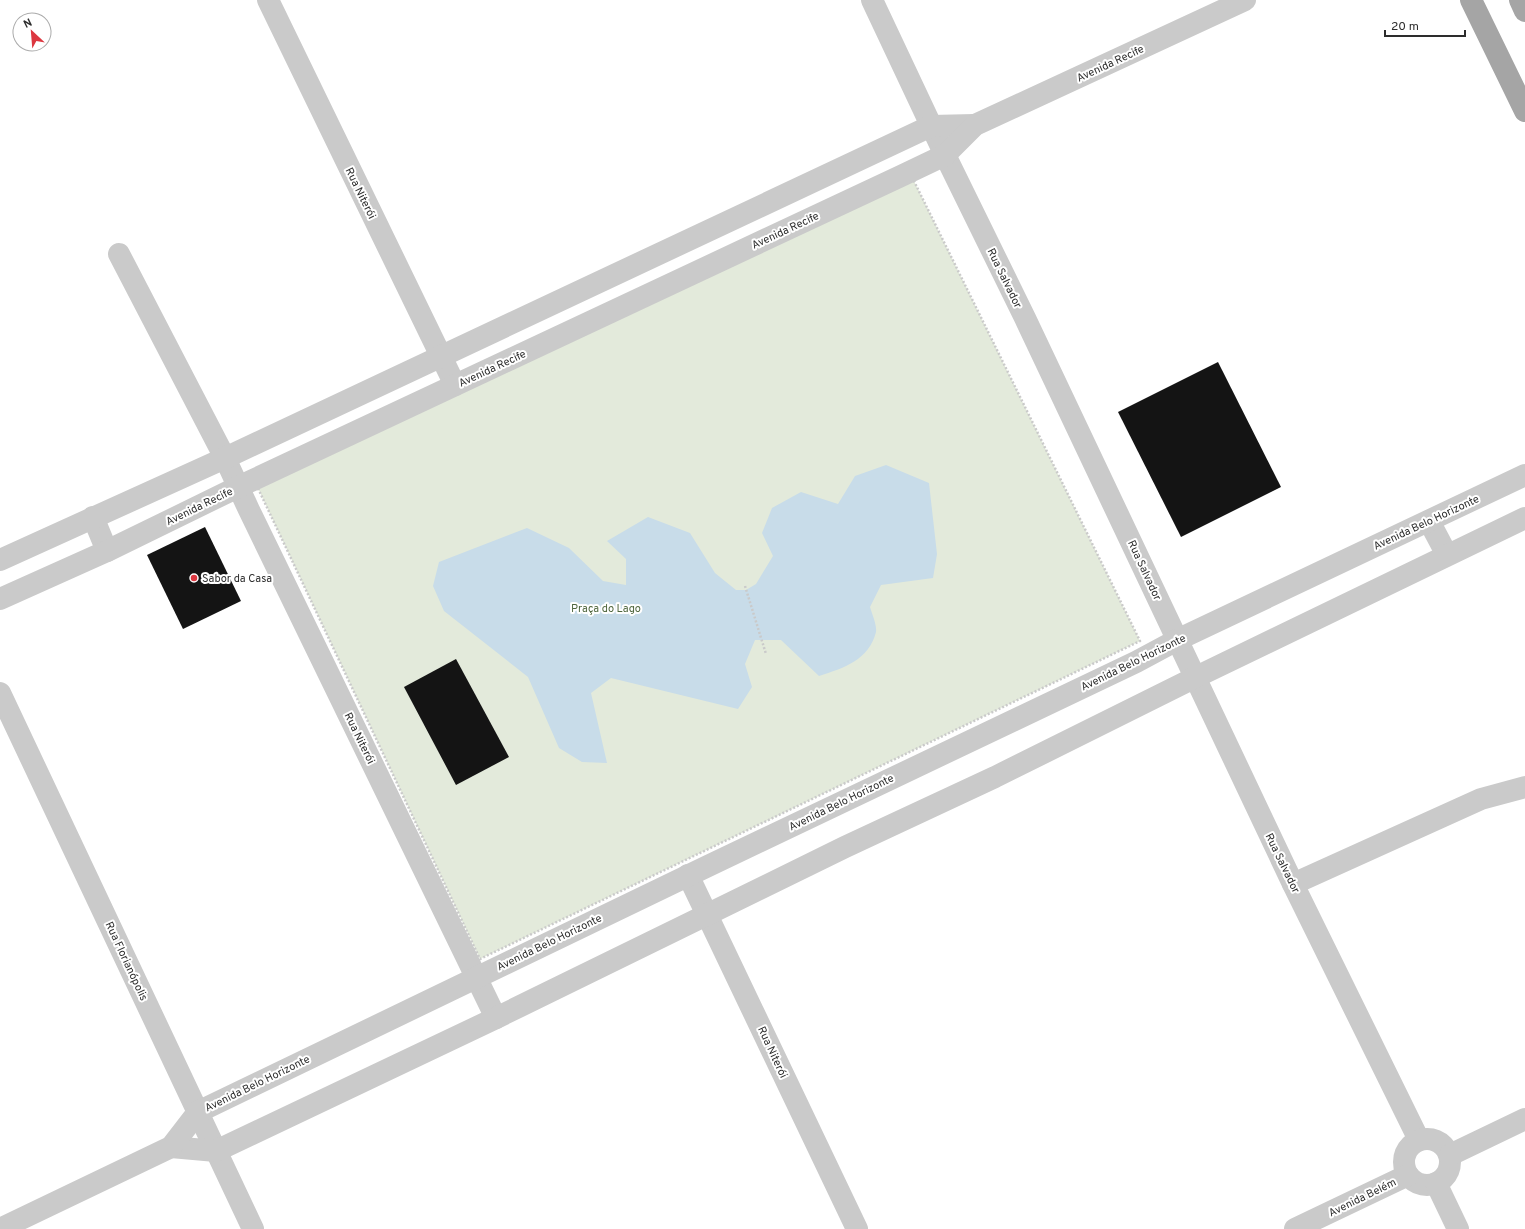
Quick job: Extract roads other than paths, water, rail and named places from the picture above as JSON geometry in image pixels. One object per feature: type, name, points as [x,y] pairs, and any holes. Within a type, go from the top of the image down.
[{"type":"main road","points":[[1471,0],[1525,111]]},
{"type":"main road","points":[[1520,0],[1525,11]]},
{"type":"street","name":"Rua Niterói","points":[[268,0],[455,385]]},
{"type":"street","name":"Rua Salvador","points":[[872,0],[1194,678],[1418,1140]]},
{"type":"street","name":"Avenida Recife","points":[[0,599],[107,550],[945,154],[975,125],[1245,0]]},
{"type":"street","name":"Avenida Recife","points":[[0,560],[225,458],[931,126],[975,125]]},
{"type":"street","points":[[710,231],[724,259]]},
{"type":"street","name":"Rua Niterói","points":[[119,254],[225,458],[496,1018]]},
{"type":"street","name":"Avenida Belo Horizonte","points":[[0,1229],[171,1147],[198,1112],[688,875],[1136,662],[1177,640],[1525,475]]},
{"type":"street","points":[[93,517],[107,550]]},
{"type":"street","points":[[171,1147],[216,1151],[496,1018],[707,914],[994,777],[1194,678],[1525,518]]},
{"type":"street","points":[[1429,521],[1447,555]]},
{"type":"street","name":"Rua Florianópolis","points":[[0,693],[253,1229]]},
{"type":"street","points":[[1293,884],[1481,799],[1525,787]]},
{"type":"street","name":"Rua Niterói","points":[[688,875],[857,1229]]},
{"type":"street","points":[[1450,1155],[1525,1118]]},
{"type":"street","points":[[1430,1138],[1441,1143],[1450,1155],[1449,1170],[1443,1178],[1436,1183],[1425,1185],[1415,1182],[1408,1175],[1404,1165],[1405,1154],[1410,1146],[1418,1140],[1430,1138]]},
{"type":"street","name":"Avenida Belém","points":[[1295,1229],[1408,1175]]},
{"type":"street","points":[[1436,1183],[1458,1229]]},
{"type":"water","points":[[886,465],[929,483],[937,554],[933,578],[881,585],[870,607],[876,632],[873,642],[868,650],[854,662],[819,676],[781,640],[755,640],[745,664],[752,687],[738,709],[611,678],[591,693],[607,763],[582,762],[559,748],[528,677],[444,611],[433,586],[439,562],[527,528],[569,548],[603,581],[626,585],[626,559],[607,541],[648,517],[690,533],[715,573],[736,590],[746,590],[756,584],[773,556],[762,533],[772,508],[801,492],[838,504],[855,476]]},
{"type":"place","name":"Sabor da Casa","points":[[194,578]]},
{"type":"park label","name":"Praça do Lago","points":[[606,608]]}]
